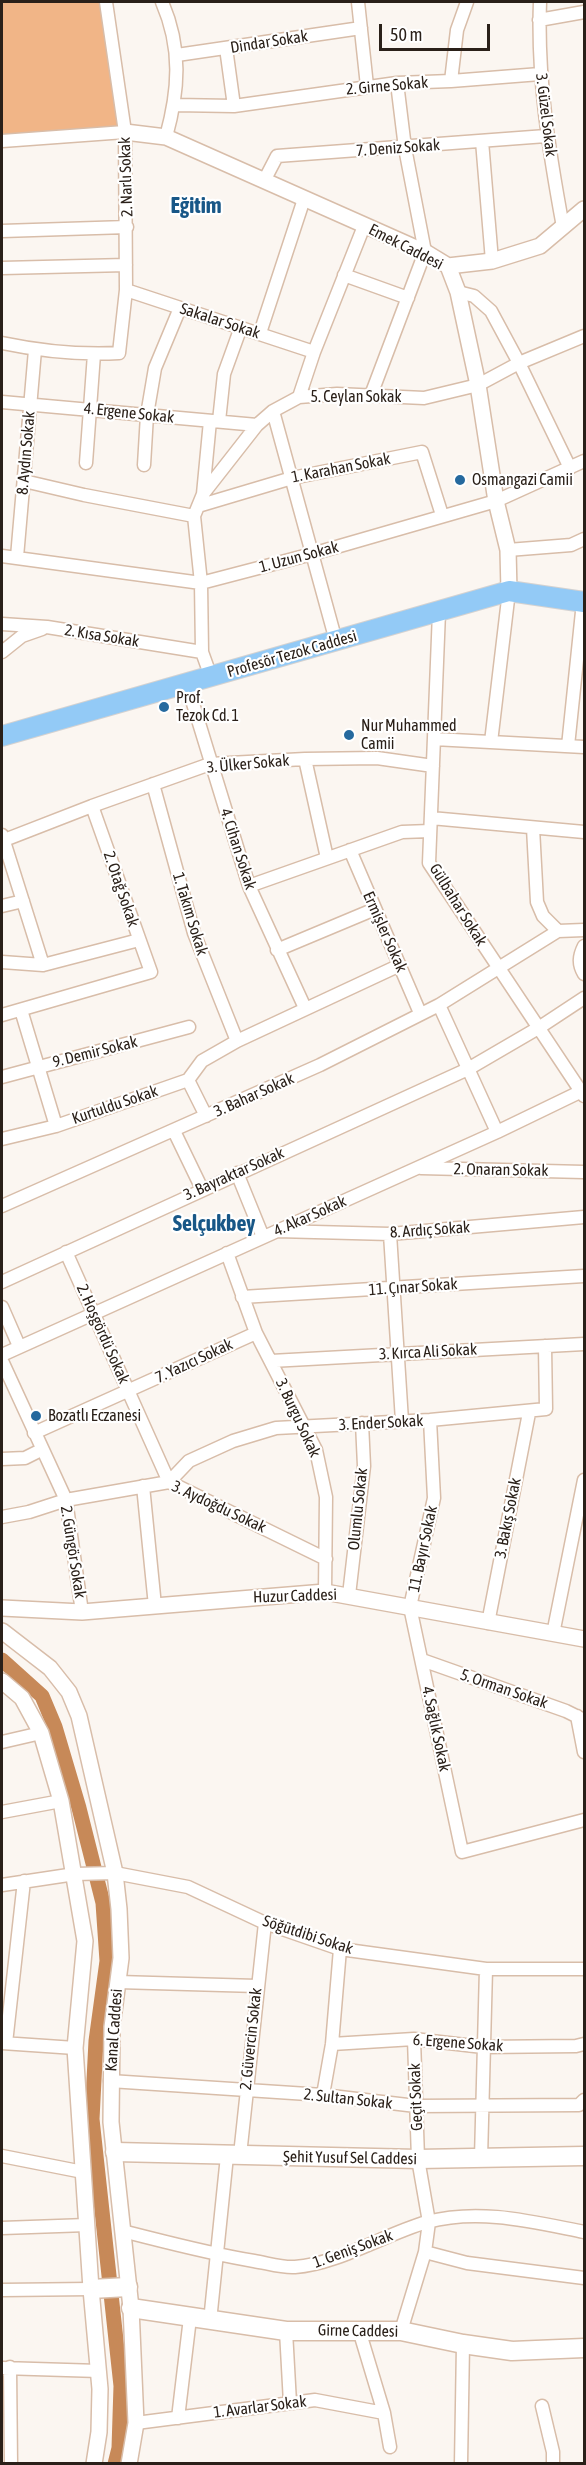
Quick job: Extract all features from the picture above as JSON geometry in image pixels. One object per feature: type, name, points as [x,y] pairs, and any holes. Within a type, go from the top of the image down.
[{"type":"main road","name":"Profesör Tezok Caddesi","points":[[2,736],[509,591],[584,602]]},
{"type":"main road","name":"Şehit Yusuf Sel Caddesi","points":[[115,2152],[418,2159],[585,2156]]},
{"type":"main road","points":[[91,2289],[128,2287]]},
{"type":"main road","name":"Girne Caddesi","points":[[131,2308],[286,2331],[400,2331],[512,2351],[585,2348]]},
{"type":"street","name":"2. Narlı Sokak","points":[[94,354],[119,353],[126,290],[125,132],[106,2]]},
{"type":"street","points":[[162,2],[172,26],[177,55],[175,105],[166,137]]},
{"type":"street","points":[[357,2],[367,86]]},
{"type":"street","points":[[451,81],[457,30],[467,2]]},
{"type":"street","name":"3. Güzel Sokak","points":[[540,2],[540,74],[546,136],[563,227]]},
{"type":"street","points":[[539,20],[585,12]]},
{"type":"street","name":"Dindar Sokak","points":[[177,55],[361,28]]},
{"type":"street","points":[[226,48],[234,106]]},
{"type":"street","name":"2. Girne Sokak","points":[[175,105],[234,106],[367,86],[540,74]]},
{"type":"street","points":[[371,395],[425,252],[405,148],[397,83]]},
{"type":"street","name":"Emek Caddesi","points":[[125,132],[166,137],[425,252],[448,266],[458,292],[478,385],[496,501],[508,550],[509,591]]},
{"type":"street","points":[[2,141],[125,132]]},
{"type":"street","name":"7. Deniz Sokak","points":[[264,181],[277,156],[546,136]]},
{"type":"street","points":[[482,141],[492,261]]},
{"type":"street","points":[[260,333],[304,199]]},
{"type":"street","points":[[448,266],[492,261],[540,246],[585,209]]},
{"type":"street","points":[[2,231],[127,226]]},
{"type":"street","points":[[299,397],[314,352],[364,226]]},
{"type":"street","points":[[2,268],[126,265]]},
{"type":"street","points":[[344,275],[408,298]]},
{"type":"street","name":"Sakalar Sokak","points":[[126,290],[314,352]]},
{"type":"street","points":[[458,292],[474,296],[486,305],[519,363],[570,468]]},
{"type":"street","points":[[144,465],[147,415],[155,368],[180,308]]},
{"type":"street","name":"5. Ceylan Sokak","points":[[204,494],[224,374],[241,327]]},
{"type":"street","name":"5. Ceylan Sokak","points":[[196,511],[204,494],[257,425],[273,411],[299,397],[337,394],[424,398],[478,385],[519,363],[585,336]]},
{"type":"street","points":[[2,343],[35,350],[94,354],[86,463]]},
{"type":"street","name":"8. Aydın Sokak","points":[[18,557],[35,350]]},
{"type":"street","name":"4. Ergene Sokak","points":[[2,402],[91,408],[257,425]]},
{"type":"street","points":[[273,411],[336,641]]},
{"type":"street","name":"1. Karahan Sokak","points":[[196,511],[292,478],[422,453],[442,515]]},
{"type":"street","name":"1. Uzun Sokak","points":[[2,556],[201,583],[496,501],[585,461]]},
{"type":"street","points":[[24,480],[84,495],[196,511],[201,583],[202,652],[211,677]]},
{"type":"street","points":[[508,550],[571,545],[585,539]]},
{"type":"street","points":[[491,742],[509,591]]},
{"type":"street","points":[[568,746],[584,602]]},
{"type":"street","name":"Gülbahar Sokak","points":[[439,612],[429,864],[584,1092]]},
{"type":"street","name":"2. Kısa Sokak","points":[[2,624],[47,627],[202,652]]},
{"type":"street","points":[[2,652],[22,636],[47,627]]},
{"type":"street","name":"4. Cihan Sokak","points":[[187,684],[249,886],[305,1008]]},
{"type":"street","points":[[434,739],[585,747]]},
{"type":"street","name":"3. Ülker Sokak","points":[[2,839],[210,764],[377,758],[433,766]]},
{"type":"street","points":[[305,759],[327,858]]},
{"type":"street","name":"1. Takım Sokak","points":[[153,784],[194,933],[237,1041]]},
{"type":"street","name":"2. Otağ Sokak","points":[[21,1010],[151,972],[92,806]]},
{"type":"street","points":[[249,886],[430,824],[585,832]]},
{"type":"street","points":[[533,828],[537,902],[543,916],[558,931],[585,930]]},
{"type":"street","points":[[2,839],[43,965]]},
{"type":"street","name":"Ermişler Sokak","points":[[350,850],[420,1013]]},
{"type":"street","points":[[2,906],[23,901]]},
{"type":"street","points":[[277,950],[375,909]]},
{"type":"street","name":"3. Bahar Sokak","points":[[2,1206],[320,1065],[439,1005],[558,931]]},
{"type":"street","points":[[2,962],[43,965],[139,940]]},
{"type":"street","points":[[585,946],[581,952],[580,966],[585,974]]},
{"type":"street","points":[[206,1116],[188,1080],[202,1061],[237,1041],[400,964]]},
{"type":"street","name":"3. Bayraktar Sokak","points":[[2,1282],[468,1069],[540,1028],[585,998]]},
{"type":"street","points":[[439,1005],[497,1132]]},
{"type":"street","points":[[2,1015],[21,1010],[56,1126]]},
{"type":"street","name":"9. Demir Sokak","points":[[2,1077],[189,1027]]},
{"type":"street","name":"Kurtuldu Sokak","points":[[2,1139],[56,1126],[188,1080]]},
{"type":"street","name":"4. Akar Sokak","points":[[2,1354],[584,1092]]},
{"type":"street","points":[[174,1131],[202,1189]]},
{"type":"street","name":"2. Onaran Sokak","points":[[417,1168],[585,1172]]},
{"type":"street","points":[[237,1173],[269,1234]]},
{"type":"street","name":"8. Ardıç Sokak","points":[[269,1234],[390,1234],[585,1217]]},
{"type":"street","points":[[390,1234],[402,1421]]},
{"type":"street","name":"2. Hoşgördü Sokak","points":[[66,1252],[169,1482]]},
{"type":"street","name":"3. Burgu Sokak","points":[[227,1253],[256,1333],[316,1450],[326,1497],[325,1592]]},
{"type":"street","name":"11. Çınar Sokak","points":[[242,1298],[585,1276]]},
{"type":"street","points":[[2,1307],[20,1346]]},
{"type":"street","name":"7. Yazıcı Sokak","points":[[34,1433],[256,1333]]},
{"type":"street","name":"3. Kırca Ali Sokak","points":[[271,1361],[585,1344]]},
{"type":"street","points":[[529,1413],[546,1409],[545,1346]]},
{"type":"street","name":"2. Güngör Sokak","points":[[2,1361],[66,1500],[82,1612]]},
{"type":"street","name":"3. Ender Sokak","points":[[169,1482],[189,1461],[233,1441],[276,1428],[529,1413]]},
{"type":"street","name":"3. Bakış Sokak","points":[[488,1623],[529,1413]]},
{"type":"street","name":"11. Bayır Sokak","points":[[410,1606],[434,1498],[430,1420]]},
{"type":"street","name":"Olumlu Sokak","points":[[349,1595],[364,1466],[362,1423]]},
{"type":"street","points":[[2,1459],[25,1458],[41,1450]]},
{"type":"street","points":[[553,1634],[585,1480]]},
{"type":"street","name":"3. Aydoğdu Sokak","points":[[2,1517],[29,1512],[66,1500],[169,1482],[326,1559]]},
{"type":"street","points":[[143,1486],[155,1606]]},
{"type":"street","name":"Huzur Caddesi","points":[[2,1608],[82,1612],[325,1592],[585,1639]]},
{"type":"street","name":"4. Sağlık Sokak","points":[[410,1606],[462,1852],[585,1820]]},
{"type":"street","name":"Kanal Caddesi","points":[[2,1631],[50,1668],[69,1692],[80,1716],[120,1919],[120,1958],[112,2027],[110,2081],[111,2122],[131,2308],[136,2423],[129,2463]]},
{"type":"street","name":"5. Orman Sokak","points":[[422,1660],[581,1718]]},
{"type":"street","points":[[2,1681],[22,1698],[41,1733],[80,1874],[85,1941],[75,2048],[91,2289],[99,2371],[99,2432],[93,2463]]},
{"type":"street","points":[[581,1718],[585,1752]]},
{"type":"street","points":[[2,1742],[41,1733]]},
{"type":"street","points":[[2,1812],[61,1801]]},
{"type":"street","name":"Söğütdibi Sokak","points":[[2,1885],[80,1874],[112,1873],[188,1887],[265,1923],[340,1949],[486,1969],[585,1969]]},
{"type":"street","points":[[24,1881],[4,2043],[75,2048]]},
{"type":"street","name":"2. Güvercin Sokak","points":[[210,2321],[218,2255],[246,2090],[265,1923]]},
{"type":"street","points":[[324,2095],[332,2044],[340,1949]]},
{"type":"street","points":[[481,2158],[486,1969]]},
{"type":"street","points":[[118,1982],[257,1986]]},
{"type":"street","name":"6. Ergene Sokak","points":[[332,2044],[414,2039],[483,2047],[585,2044]]},
{"type":"street","name":"Geçit Sokak","points":[[400,2331],[425,2252],[429,2222],[418,2159],[414,2039]]},
{"type":"street","name":"2. Sultan Sokak","points":[[110,2081],[324,2095],[416,2106],[579,2105],[585,2100]]},
{"type":"street","points":[[2,2156],[83,2172]]},
{"type":"street","name":"1. Geniş Sokak","points":[[122,2231],[218,2255],[292,2268],[319,2265],[371,2242],[429,2222],[465,2216],[510,2217],[585,2232]]},
{"type":"street","points":[[2,2228],[87,2225]]},
{"type":"street","points":[[425,2252],[467,2263],[585,2278]]},
{"type":"street","points":[[2,2290],[91,2289]]},
{"type":"street","points":[[178,2418],[190,2318]]},
{"type":"street","points":[[359,2330],[384,2413],[390,2447]]},
{"type":"street","points":[[286,2331],[290,2403]]},
{"type":"street","points":[[462,2463],[463,2344]]},
{"type":"street","points":[[10,2463],[6,2368],[99,2371]]},
{"type":"street","name":"1. Avarlar Sokak","points":[[136,2423],[315,2400],[384,2413]]},
{"type":"street","points":[[542,2406],[554,2463]]},
{"type":"shaded area","points":[[2,2],[101,2],[118,127],[2,135]]},
{"type":"waterway","points":[[2,1660],[42,1696],[55,1727],[79,1808],[103,1903],[107,1961],[96,2041],[92,2119],[121,2386],[119,2448],[115,2464]]},
{"type":"place","name":"Osmangazi Camii","points":[[460,480]]},
{"type":"place","name":"Prof. Tezok Cd. 1","points":[[164,707]]},
{"type":"place","name":"Nur Muhammed Camii","points":[[349,735]]},
{"type":"place","name":"Bozatlı Eczanesi","points":[[36,1416]]},
{"type":"district","name":"Eğitim","points":[[196,206]]},
{"type":"district","name":"Selçukbey","points":[[214,1224]]}]
